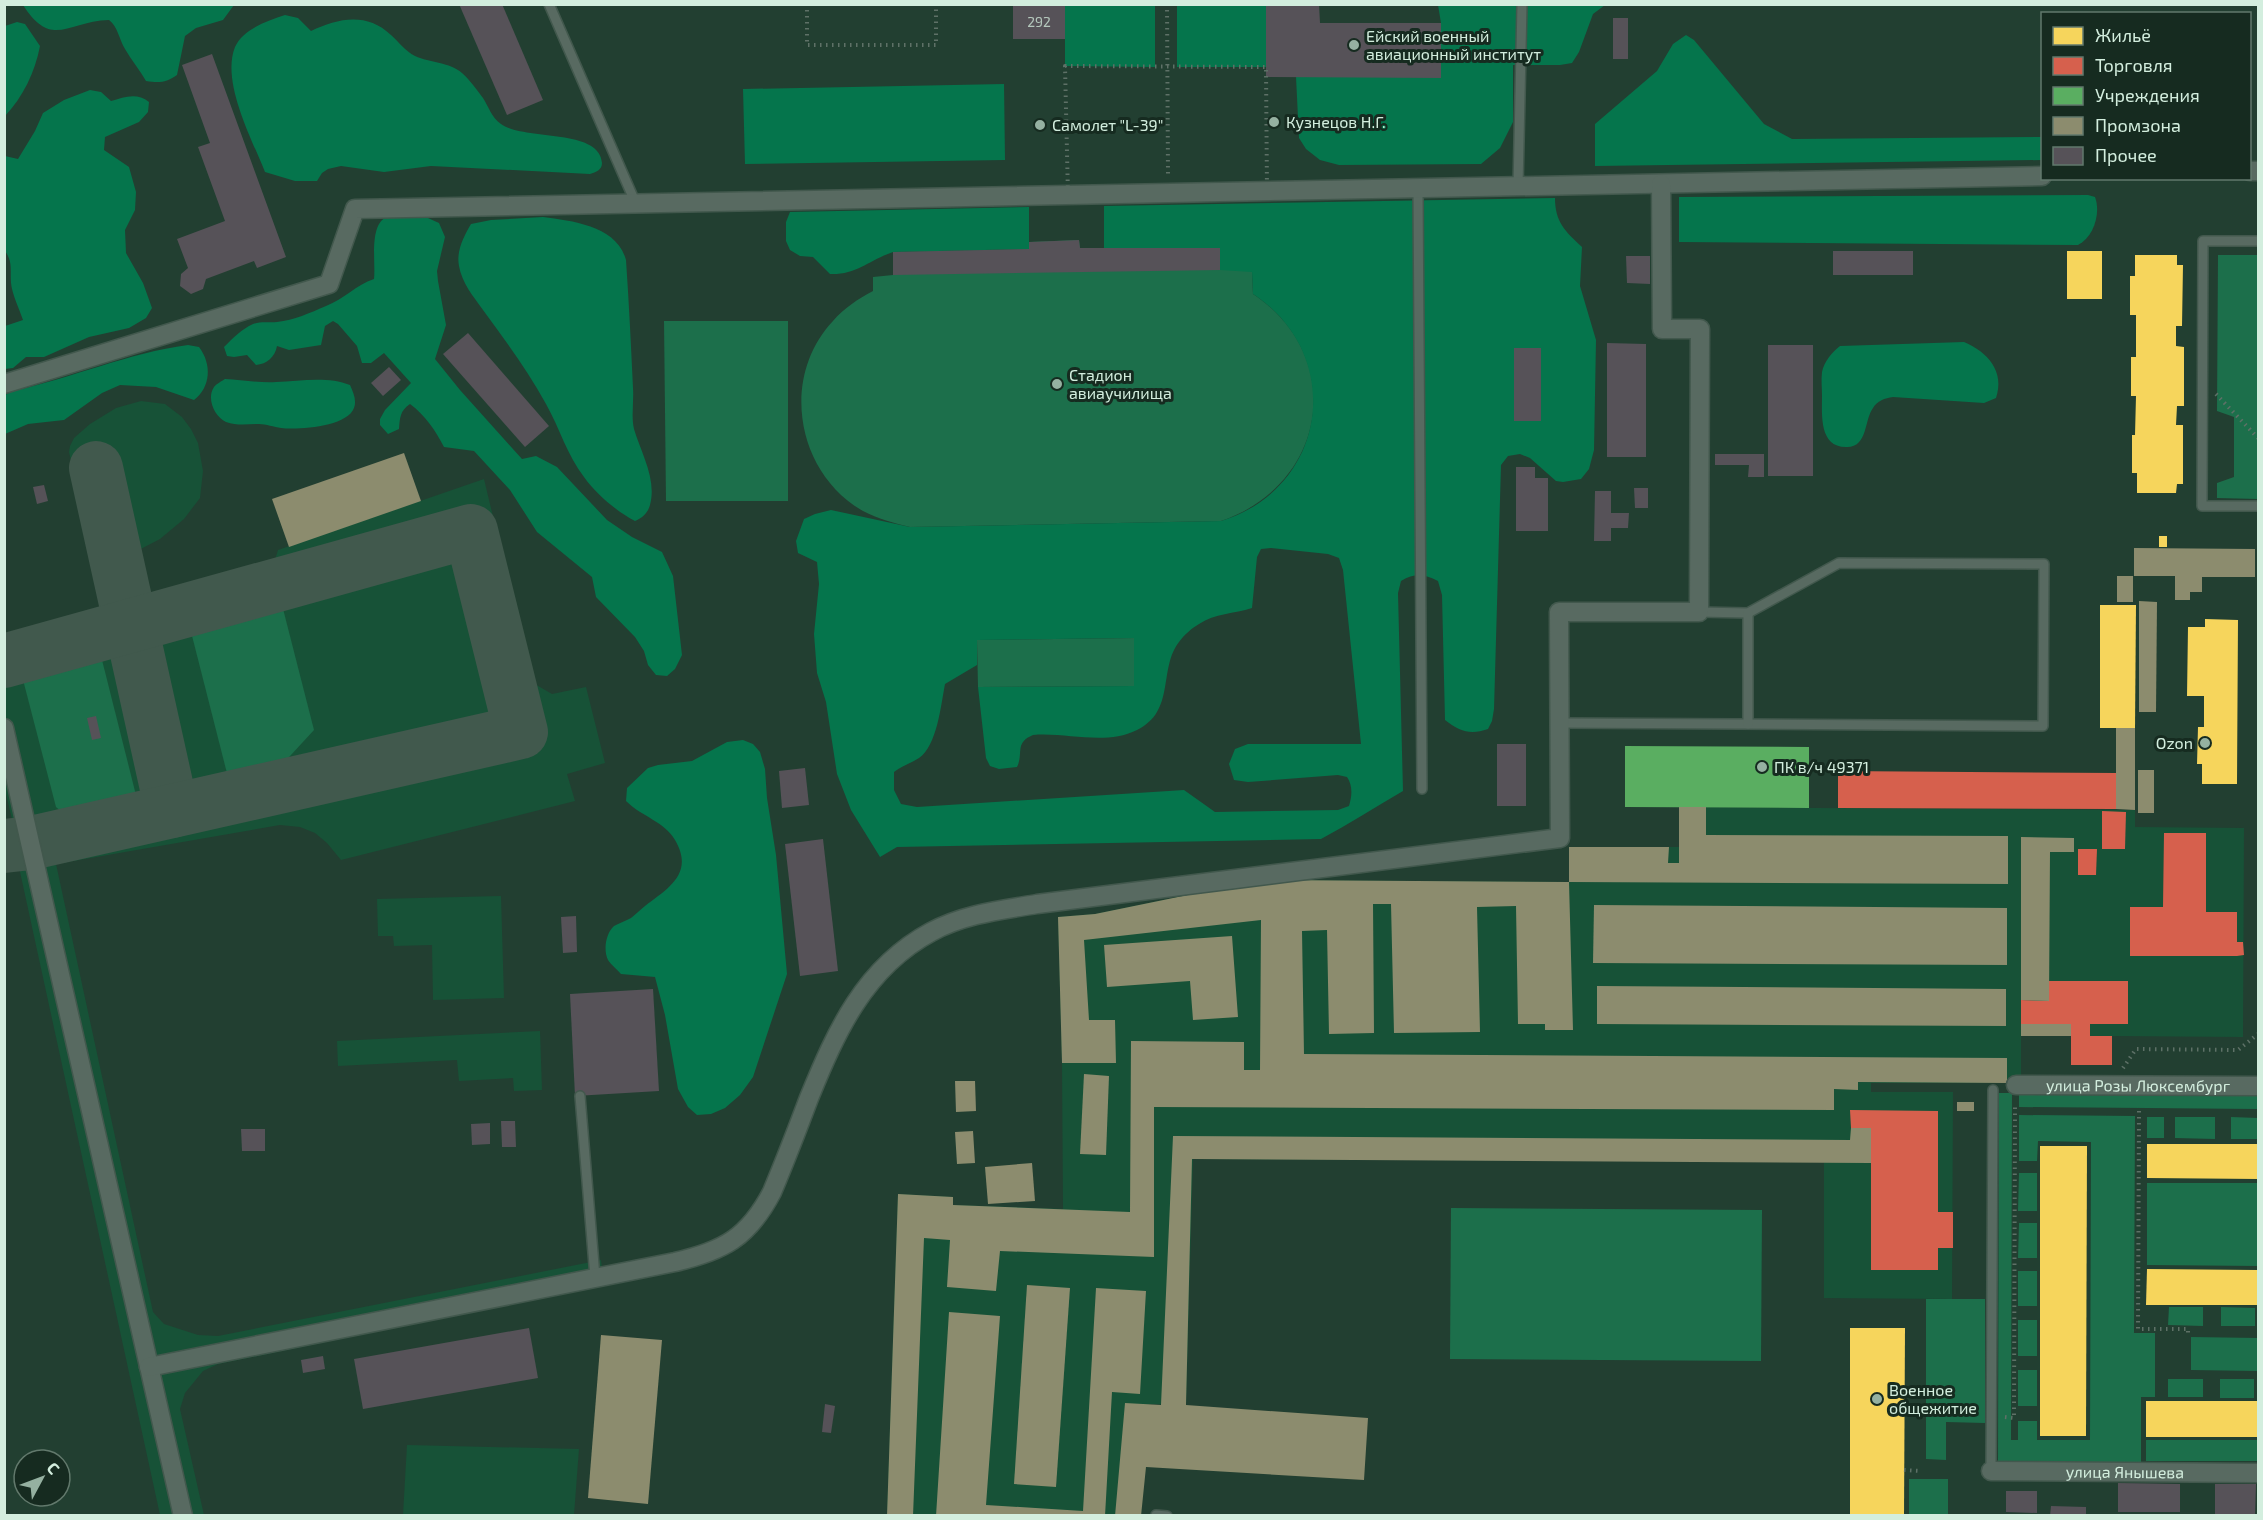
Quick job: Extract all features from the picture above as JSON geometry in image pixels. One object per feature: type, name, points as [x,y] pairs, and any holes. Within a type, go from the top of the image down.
[{"type":"street","points":[[1267,192],[2041,176]]},
{"type":"street","points":[[149,1367],[706,1255],[730,1242],[753,1222],[772,1192],[826,1055],[853,1004],[879,973],[914,942],[932,931],[969,917],[1037,904],[1560,838],[1559,612],[1699,612],[1700,329],[1662,329],[1661,184]]},
{"type":"street","points":[[4,384],[329,284],[355,209],[1068,196]]},
{"type":"street","points":[[4,728],[183,1515]]},
{"type":"street","name":"улица Розы Люксембург","points":[[2016,1085],[2259,1086]]},
{"type":"street","name":"улица Янышева","points":[[1991,1471],[2259,1473]]},
{"type":"lane","points":[[549,4],[636,204]]},
{"type":"lane","points":[[1518,187],[1522,4]]},
{"type":"lane","points":[[1418,189],[1422,789]]},
{"type":"lane","points":[[2259,241],[2203,241],[2202,381],[2202,506],[2259,506]]},
{"type":"lane","points":[[1559,723],[2043,726],[2044,564],[1839,563],[1748,613],[1699,612]]},
{"type":"lane","points":[[1748,613],[1748,724]]},
{"type":"lane","points":[[1991,1471],[1993,1090]]},
{"type":"lane","points":[[580,1096],[595,1277]]},
{"type":"lane","points":[[1156,1515],[1167,1515]]},
{"type":"path","points":[[807,4],[807,45],[936,45],[936,4]]},
{"type":"path","points":[[1167,4],[1169,194]]},
{"type":"path","points":[[1065,66],[1168,66],[1266,67],[1267,192],[1068,196],[1065,66]]},
{"type":"path","points":[[2202,381],[2259,438]]},
{"type":"path","points":[[2136,1049],[2238,1050],[2259,1034]]},
{"type":"path","points":[[1992,1417],[2013,1418],[2016,1085]]},
{"type":"path","points":[[2139,1111],[2138,1329],[2188,1329],[2188,1334]]},
{"type":"path","points":[[1904,1470],[1920,1471]]},
{"type":"shaded area","points":[[23,5],[234,5],[223,20],[196,28],[185,36],[177,75],[159,82],[146,81],[109,20],[52,30],[33,19]]},
{"type":"shaded area","points":[[1065,5],[1155,5],[1155,67],[1065,66]]},
{"type":"shaded area","points":[[1177,5],[1266,5],[1266,67],[1177,67]]},
{"type":"shaded area","points":[[1438,5],[1605,5],[1593,14],[1579,52],[1572,63],[1513,65],[1513,122],[1500,148],[1481,164],[1339,165],[1320,160],[1306,149],[1299,138],[1296,77],[1441,77],[1441,23]]},
{"type":"shaded area","points":[[285,15],[298,18],[311,31],[342,20],[362,20],[372,23],[382,28],[415,56],[457,69],[476,88],[492,115],[501,124],[512,129],[575,140],[588,145],[598,152],[601,167],[590,174],[431,166],[384,172],[341,166],[328,169],[317,181],[295,181],[265,172],[240,110],[232,77],[232,61],[235,47],[244,35],[256,26]]},
{"type":"shaded area","points":[[17,22],[25,24],[40,46],[27,84],[5,116],[5,26]]},
{"type":"shaded area","points":[[1686,35],[1694,40],[1764,124],[1792,139],[2041,137],[2041,160],[1595,166],[1595,124],[1657,71],[1673,44]]},
{"type":"shaded area","points":[[1004,84],[1005,160],[745,164],[743,89]]},
{"type":"shaded area","points":[[90,90],[101,92],[111,101],[135,96],[149,102],[148,112],[139,122],[105,137],[104,150],[129,167],[136,192],[135,210],[125,230],[126,253],[143,283],[152,308],[146,318],[129,328],[89,337],[44,357],[26,357],[13,368],[5,369],[5,326],[23,320],[13,292],[10,263],[5,251],[5,156],[18,159],[43,113],[64,100]]},
{"type":"shaded area","points":[[2088,195],[2095,197],[2097,203],[2095,224],[2084,241],[2078,245],[1679,242],[1679,197]]},
{"type":"shaded area","points":[[1555,198],[1557,214],[1562,226],[1582,247],[1580,286],[1596,340],[1594,450],[1589,469],[1581,479],[1563,482],[1556,481],[1530,458],[1520,454],[1508,456],[1501,465],[1494,709],[1488,729],[1476,732],[1466,731],[1445,720],[1442,595],[1438,581],[1420,575],[1401,581],[1398,593],[1403,791],[1321,839],[897,847],[880,857],[851,810],[837,774],[826,702],[817,673],[814,634],[819,584],[817,562],[798,553],[796,541],[804,519],[831,510],[910,527],[1221,521],[1257,504],[1284,480],[1303,451],[1312,418],[1312,384],[1302,351],[1283,320],[1253,294],[1252,272],[1220,270],[1220,248],[1104,248],[1104,206]],"holes":[[[1261,549],[1328,554],[1339,558],[1343,570],[1361,744],[1248,744],[1235,749],[1229,764],[1234,780],[1248,782],[1338,775],[1347,777],[1351,791],[1349,806],[1338,810],[1215,812],[1184,790],[917,807],[901,804],[894,790],[894,772],[925,752],[934,735],[945,684],[977,665],[977,640],[1134,638],[1134,686],[978,687],[986,758],[990,766],[999,769],[1017,767],[1021,745],[1033,735],[1112,737],[1125,735],[1149,722],[1162,701],[1169,664],[1183,637],[1205,620],[1252,608],[1257,557]]]},
{"type":"shaded area","points":[[1029,207],[1029,249],[893,252],[855,270],[830,274],[813,257],[800,256],[790,250],[786,241],[786,222],[790,212]]},
{"type":"shaded area","points":[[419,214],[439,223],[445,237],[437,271],[446,325],[435,359],[522,459],[536,456],[557,467],[607,520],[632,537],[662,552],[673,576],[682,655],[675,669],[667,676],[656,675],[648,665],[644,651],[635,637],[596,597],[592,577],[537,532],[510,490],[474,451],[444,447],[430,424],[410,404],[401,415],[399,429],[388,434],[380,425],[380,419],[385,410],[411,383],[384,353],[371,363],[362,363],[357,346],[333,321],[325,326],[321,345],[289,350],[277,346],[270,359],[256,365],[247,355],[227,356],[224,347],[249,326],[283,321],[308,314],[374,279],[374,243],[378,226],[382,220],[389,216]]},
{"type":"shaded area","points":[[543,217],[580,223],[604,233],[621,249],[626,260],[633,424],[650,476],[652,495],[649,508],[635,521],[600,496],[578,469],[539,392],[465,284],[460,272],[458,260],[460,249],[471,224],[491,220]]},
{"type":"shaded area","name":"Стадион авиаучилища","points":[[1079,240],[1080,248],[1220,248],[1252,271],[1253,294],[1283,320],[1303,351],[1313,384],[1312,418],[1303,450],[1284,479],[1257,503],[1221,521],[910,527],[869,514],[840,494],[823,473],[810,449],[803,423],[802,396],[806,369],[816,344],[833,321],[852,304],[873,291],[873,277],[893,275],[893,252],[1029,249],[1029,242]]},
{"type":"shaded area","points":[[2218,255],[2258,255],[2258,499],[2217,498],[2217,483],[2234,477],[2234,417],[2217,411]]},
{"type":"shaded area","points":[[664,321],[788,321],[788,501],[666,501]]},
{"type":"shaded area","points":[[1964,342],[1987,357],[1996,371],[1998,389],[1996,398],[1984,403],[1890,397],[1882,400],[1870,413],[1862,438],[1858,443],[1846,447],[1837,446],[1831,442],[1822,420],[1822,372],[1829,358],[1840,346]]},
{"type":"shaded area","points":[[188,345],[199,347],[208,368],[204,389],[194,400],[156,387],[120,385],[102,393],[64,420],[28,424],[5,434],[5,395],[13,391],[144,354]]},
{"type":"shaded area","points":[[225,379],[264,382],[314,380],[341,382],[350,385],[355,405],[350,414],[342,419],[310,428],[281,428],[262,424],[230,423],[218,416],[211,402],[214,387]]},
{"type":"shaded area","points":[[141,401],[165,404],[182,417],[198,443],[203,471],[200,498],[184,519],[160,539],[133,553],[145,606],[271,573],[278,550],[484,479],[533,683],[552,694],[586,687],[605,763],[567,774],[575,801],[341,860],[315,833],[300,827],[280,825],[56,864],[153,1312],[164,1324],[198,1335],[218,1336],[601,1260],[604,1285],[218,1364],[203,1371],[185,1393],[180,1409],[204,1515],[160,1515],[17,858],[5,860],[5,828],[14,827],[5,790],[4,636],[14,641],[106,616],[69,452],[74,438],[90,424],[116,408]]},
{"type":"shaded area","points":[[280,597],[314,730],[267,781],[231,789],[188,620]]},
{"type":"shaded area","points":[[1134,638],[1134,686],[978,687],[977,640]]},
{"type":"shaded area","points":[[99,648],[140,811],[76,824],[56,807],[21,672]]},
{"type":"shaded area","points":[[743,740],[753,744],[760,752],[765,769],[787,974],[753,1077],[740,1095],[725,1108],[711,1114],[697,1115],[688,1107],[678,1089],[665,1015],[655,977],[621,974],[608,960],[606,942],[614,926],[631,918],[669,887],[676,879],[682,862],[675,840],[665,828],[626,801],[627,788],[648,768],[692,761],[727,742]]},
{"type":"shaded area","points":[[1679,807],[2135,810],[2135,827],[2244,828],[2243,1037],[2112,1036],[2112,1065],[2071,1065],[2071,1036],[2021,1036],[2021,1083],[1871,1083],[1871,1092],[1953,1092],[1952,1299],[1824,1298],[1824,1162],[1193,1159],[1186,1405],[1149,1404],[1141,1515],[887,1516],[898,1194],[953,1197],[953,1205],[1063,1209],[1058,917],[1095,914],[1261,880],[1569,882],[1569,847],[1679,847]]},
{"type":"shaded area","points":[[501,896],[504,998],[433,1000],[432,945],[394,946],[393,936],[378,936],[377,899]]},
{"type":"shaded area","points":[[540,1031],[542,1090],[514,1091],[513,1078],[459,1081],[457,1060],[338,1066],[337,1041]]},
{"type":"shaded area","points":[[1999,1093],[2012,1093],[2011,1440],[2018,1440],[2018,1421],[2037,1421],[2037,1440],[2090,1440],[2091,1142],[2038,1141],[2037,1161],[2019,1161],[2019,1115],[2135,1116],[2134,1333],[2155,1333],[2155,1397],[2141,1397],[2141,1464],[1998,1463]]},
{"type":"shaded area","points":[[2019,1095],[2258,1096],[2258,1109],[2019,1107]]},
{"type":"shaded area","points":[[2147,1117],[2164,1117],[2164,1138],[2147,1138]]},
{"type":"shaded area","points":[[2175,1117],[2215,1117],[2215,1139],[2175,1138]]},
{"type":"shaded area","points":[[2231,1117],[2258,1118],[2258,1139],[2231,1139]]},
{"type":"shaded area","points":[[2019,1173],[2037,1173],[2037,1211],[2018,1211]]},
{"type":"shaded area","points":[[2147,1183],[2258,1183],[2258,1266],[2147,1265]]},
{"type":"shaded area","points":[[1451,1208],[1762,1210],[1761,1361],[1450,1359]]},
{"type":"shaded area","points":[[2019,1223],[2037,1223],[2037,1258],[2018,1258]]},
{"type":"shaded area","points":[[2018,1271],[2037,1271],[2037,1306],[2018,1306]]},
{"type":"shaded area","points":[[1926,1299],[1985,1299],[1985,1423],[1946,1422],[1946,1460],[1926,1459]]},
{"type":"shaded area","points":[[2169,1307],[2203,1307],[2203,1326],[2168,1325]]},
{"type":"shaded area","points":[[2221,1307],[2255,1308],[2255,1326],[2221,1326]]},
{"type":"shaded area","points":[[2018,1320],[2037,1320],[2037,1356],[2018,1356]]},
{"type":"shaded area","points":[[2191,1337],[2258,1338],[2258,1371],[2191,1370]]},
{"type":"shaded area","points":[[2018,1370],[2037,1370],[2037,1406],[2018,1406]]},
{"type":"shaded area","points":[[2168,1379],[2203,1379],[2203,1397],[2168,1397]]},
{"type":"shaded area","points":[[2220,1379],[2254,1379],[2254,1398],[2220,1398]]},
{"type":"shaded area","points":[[2146,1440],[2258,1440],[2258,1461],[2146,1461]]},
{"type":"shaded area","points":[[407,1445],[579,1449],[574,1515],[403,1515]]},
{"type":"shaded area","points":[[1909,1479],[1948,1479],[1948,1515],[1909,1515]]},
{"type":"building: Жильё","points":[[2067,251],[2102,251],[2102,299],[2067,299]]},
{"type":"building: Жильё","points":[[2135,255],[2177,255],[2177,265],[2183,265],[2182,326],[2176,326],[2176,346],[2184,347],[2184,406],[2177,406],[2176,425],[2183,425],[2183,484],[2177,484],[2176,493],[2137,493],[2137,473],[2132,473],[2132,435],[2135,435],[2136,396],[2131,396],[2131,357],[2136,357],[2136,315],[2130,315],[2130,276],[2135,276]]},
{"type":"building: Жильё","points":[[2159,536],[2167,536],[2167,547],[2159,547]]},
{"type":"building: Жильё","points":[[2100,605],[2136,605],[2135,728],[2100,728]]},
{"type":"building: Жильё","points":[[2205,619],[2238,620],[2237,784],[2202,784],[2202,764],[2197,764],[2198,727],[2204,727],[2204,696],[2187,696],[2188,627],[2205,627]]},
{"type":"building: Жильё","points":[[2147,1144],[2258,1144],[2258,1179],[2147,1178]]},
{"type":"building: Жильё","points":[[2040,1146],[2087,1146],[2086,1436],[2040,1436]]},
{"type":"building: Жильё","points":[[2147,1269],[2258,1270],[2258,1305],[2146,1305]]},
{"type":"building: Жильё","name":"Военное общежитие","points":[[1850,1328],[1905,1328],[1904,1516],[1850,1516]]},
{"type":"building: Жильё","points":[[2146,1401],[2258,1401],[2258,1437],[2146,1437]]},
{"type":"building: Торговля","points":[[1838,771],[2116,773],[2116,809],[1838,808]]},
{"type":"building: Торговля","points":[[2102,811],[2126,812],[2125,849],[2102,849]]},
{"type":"building: Торговля","points":[[2164,833],[2206,833],[2206,912],[2237,912],[2237,942],[2243,942],[2244,955],[2130,956],[2130,907],[2163,907]]},
{"type":"building: Торговля","points":[[2078,849],[2097,849],[2096,875],[2078,875]]},
{"type":"building: Торговля","points":[[2049,981],[2128,981],[2128,1024],[2090,1024],[2090,1036],[2112,1036],[2112,1065],[2071,1065],[2071,1024],[2021,1024],[2021,1000],[2049,1001]]},
{"type":"building: Торговля","points":[[1850,1110],[1938,1111],[1938,1212],[1953,1212],[1953,1248],[1938,1248],[1938,1270],[1871,1270],[1871,1128],[1851,1128]]},
{"type":"building: Учреждения","points":[[1625,746],[1809,747],[1809,808],[1625,807]]},
{"type":"building: Промзона","points":[[404,453],[421,501],[289,547],[272,499]]},
{"type":"building: Промзона","points":[[2134,548],[2255,549],[2255,577],[2202,577],[2202,592],[2190,592],[2190,600],[2175,600],[2175,576],[2134,576]]},
{"type":"building: Промзона","points":[[2117,576],[2133,576],[2133,602],[2117,602]]},
{"type":"building: Промзона","points":[[2139,601],[2157,602],[2156,712],[2139,712]]},
{"type":"building: Промзона","points":[[2116,728],[2135,728],[2135,810],[2116,809]]},
{"type":"building: Промзона","points":[[2138,770],[2154,770],[2154,813],[2138,813]]},
{"type":"building: Промзона","points":[[1679,807],[1706,807],[1706,835],[2008,836],[2008,884],[1569,882],[1569,847],[1669,847],[1668,863],[1679,863]]},
{"type":"building: Промзона","points":[[2021,837],[2074,838],[2074,852],[2050,852],[2049,1001],[2021,1000]]},
{"type":"building: Промзона","points":[[1261,880],[1569,882],[1573,1030],[1545,1030],[1545,1024],[1518,1024],[1516,906],[1477,907],[1480,1032],[1394,1033],[1391,904],[1373,904],[1374,1033],[1329,1034],[1327,930],[1302,931],[1304,1054],[2007,1058],[2007,1083],[1858,1082],[1858,1090],[1834,1089],[1834,1110],[1154,1107],[1154,1257],[1000,1251],[996,1291],[947,1287],[950,1240],[924,1238],[913,1516],[887,1516],[898,1194],[953,1197],[953,1205],[1130,1212],[1131,1041],[1244,1042],[1244,1070],[1260,1070],[1261,920],[1084,940],[1089,1020],[1115,1020],[1116,1063],[1062,1063],[1058,917],[1095,914]]},
{"type":"building: Промзона","points":[[1594,905],[2007,908],[2007,965],[1593,963]]},
{"type":"building: Промзона","points":[[1232,936],[1238,1017],[1193,1020],[1190,981],[1107,987],[1104,945]]},
{"type":"building: Промзона","points":[[1597,986],[2006,989],[2006,1026],[1597,1024]]},
{"type":"building: Промзона","points":[[2021,1024],[2071,1024],[2071,1036],[2021,1036]]},
{"type":"building: Промзона","points":[[1084,1074],[1109,1076],[1106,1155],[1080,1154]]},
{"type":"building: Промзона","points":[[955,1081],[975,1081],[976,1111],[956,1112]]},
{"type":"building: Промзона","points":[[1957,1102],[1974,1102],[1974,1111],[1957,1111]]},
{"type":"building: Промзона","points":[[1851,1128],[1871,1128],[1871,1163],[1192,1159],[1186,1405],[1368,1418],[1364,1480],[1146,1467],[1141,1516],[1115,1516],[1125,1403],[1161,1405],[1173,1136],[1850,1140]]},
{"type":"building: Промзона","points":[[973,1131],[975,1163],[957,1164],[955,1132]]},
{"type":"building: Промзона","points":[[1032,1163],[1035,1201],[988,1204],[985,1167]]},
{"type":"building: Промзона","points":[[1027,1285],[1070,1288],[1056,1487],[1014,1484]]},
{"type":"building: Промзона","points":[[1096,1288],[1146,1291],[1140,1394],[1112,1392],[1105,1516],[936,1516],[949,1312],[1000,1316],[986,1505],[1083,1511]]},
{"type":"building: Промзона","points":[[601,1335],[662,1340],[648,1504],[588,1498]]},
{"type":"building: Прочее","points":[[459,4],[502,4],[543,100],[507,115]]},
{"type":"building: Прочее","points":[[1013,4],[1065,4],[1065,39],[1013,39]]},
{"type":"building: Прочее","name":"Ейский военный авиационный институт","points":[[1266,4],[1319,4],[1320,23],[1441,23],[1441,78],[1266,77]]},
{"type":"building: Прочее","points":[[1613,18],[1628,18],[1628,59],[1613,59]]},
{"type":"building: Прочее","points":[[212,54],[286,257],[257,268],[254,261],[206,279],[203,289],[191,294],[180,286],[181,274],[188,268],[177,239],[225,221],[198,147],[210,143],[182,65]]},
{"type":"building: Прочее","points":[[1079,240],[1080,248],[1220,248],[1220,270],[893,275],[893,252],[1029,249],[1029,242]]},
{"type":"building: Прочее","points":[[1833,251],[1913,251],[1913,275],[1833,275]]},
{"type":"building: Прочее","points":[[1626,256],[1650,256],[1650,284],[1627,283]]},
{"type":"building: Прочее","points":[[468,333],[549,426],[525,447],[443,354]]},
{"type":"building: Прочее","points":[[1607,343],[1646,344],[1646,457],[1607,457]]},
{"type":"building: Прочее","points":[[1768,345],[1813,345],[1813,476],[1768,476]]},
{"type":"building: Прочее","points":[[1514,348],[1541,348],[1541,421],[1514,421]]},
{"type":"building: Прочее","points":[[389,367],[401,380],[383,396],[371,383]]},
{"type":"building: Прочее","points":[[1715,454],[1764,454],[1764,477],[1748,477],[1749,465],[1715,465]]},
{"type":"building: Прочее","points":[[1516,467],[1535,467],[1535,478],[1548,478],[1548,531],[1516,531]]},
{"type":"building: Прочее","points":[[44,485],[48,501],[37,504],[33,487]]},
{"type":"building: Прочее","points":[[1634,488],[1648,488],[1648,508],[1635,508]]},
{"type":"building: Прочее","points":[[1595,491],[1611,491],[1611,513],[1629,513],[1628,528],[1611,528],[1611,541],[1594,541]]},
{"type":"building: Прочее","points":[[96,716],[101,738],[92,740],[87,718]]},
{"type":"building: Прочее","points":[[1497,744],[1526,744],[1526,806],[1497,806]]},
{"type":"building: Прочее","points":[[805,768],[809,805],[782,808],[779,771]]},
{"type":"building: Прочее","points":[[823,839],[838,971],[800,976],[785,844]]},
{"type":"building: Прочее","points":[[576,916],[577,952],[563,953],[561,917]]},
{"type":"building: Прочее","points":[[653,989],[659,1091],[575,1096],[570,994]]},
{"type":"building: Прочее","points":[[501,1121],[515,1121],[516,1147],[502,1147]]},
{"type":"building: Прочее","points":[[490,1123],[490,1144],[472,1145],[471,1124]]},
{"type":"building: Прочее","points":[[241,1129],[265,1129],[265,1151],[242,1151]]},
{"type":"building: Прочее","points":[[529,1328],[538,1378],[363,1409],[354,1359]]},
{"type":"building: Прочее","points":[[323,1356],[325,1369],[303,1373],[301,1360]]},
{"type":"building: Прочее","points":[[825,1404],[835,1406],[831,1433],[822,1432]]},
{"type":"building: Прочее","points":[[2118,1483],[2180,1484],[2180,1512],[2118,1512]]},
{"type":"building: Прочее","points":[[2215,1484],[2256,1484],[2255,1516],[2215,1516]]},
{"type":"building: Прочее","points":[[2006,1491],[2037,1491],[2037,1513],[2006,1512]]},
{"type":"building: Прочее","points":[[2051,1506],[2086,1507],[2086,1516],[2050,1516]]},
{"type":"taxiway","points":[[96,468],[172,811]]},
{"type":"taxiway","points":[[4,661],[471,531],[521,732],[31,843],[4,846]]},
{"type":"place","name":"Ейский военный авиационный институт","points":[[1354,45]]},
{"type":"place","name":"Кузнецов Н.Г.","points":[[1274,122]]},
{"type":"place","name":"Самолет \"L-39\"","points":[[1040,125]]},
{"type":"place","name":"Стадион авиаучилища","points":[[1057,384]]},
{"type":"place","name":"Ozon","points":[[2205,743]]},
{"type":"place","name":"ПК в/ч 49371","points":[[1762,767]]},
{"type":"place","name":"Военное общежитие","points":[[1877,1399]]}]
